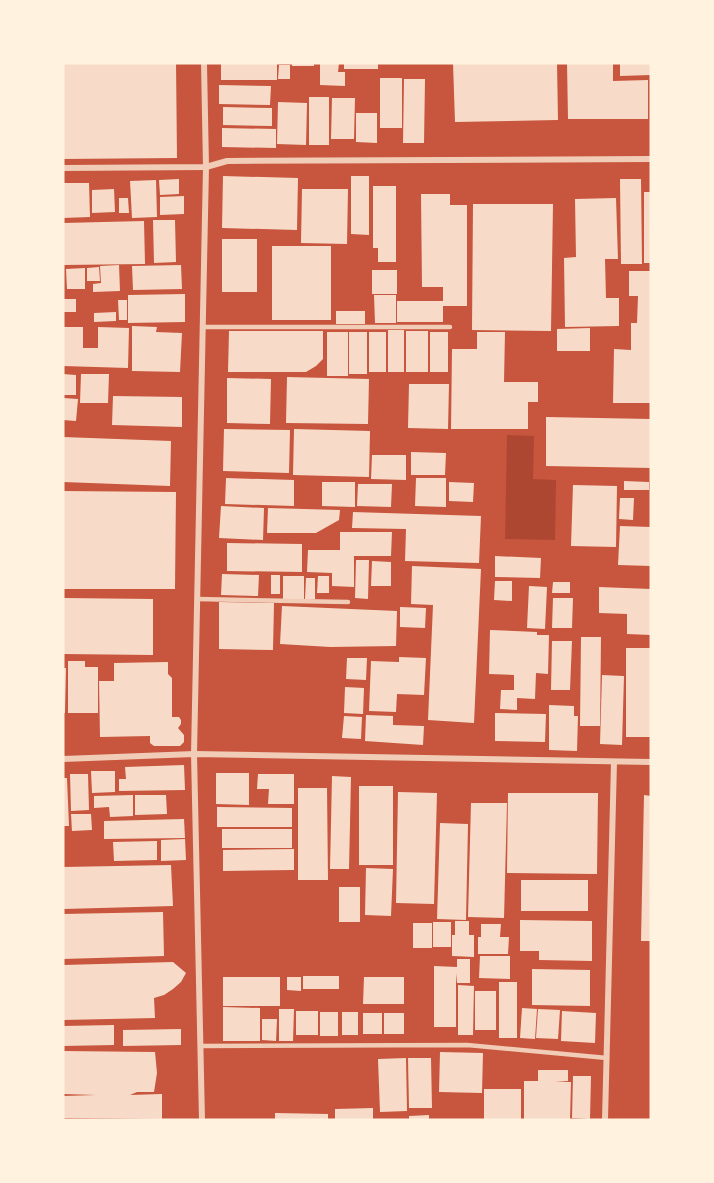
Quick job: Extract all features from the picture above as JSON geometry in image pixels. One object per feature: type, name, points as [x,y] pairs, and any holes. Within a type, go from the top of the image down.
[{"type":"street","points":[[202,1120],[194,754],[206,167],[204,63]]},
{"type":"street","points":[[63,168],[206,167],[227,161],[651,159]]},
{"type":"street","points":[[63,759],[194,754],[651,762]]},
{"type":"street","points":[[605,1120],[614,762]]},
{"type":"lane","points":[[202,327],[450,327]]},
{"type":"lane","points":[[197,599],[348,602]]},
{"type":"lane","points":[[201,1046],[466,1045],[607,1058]]},
{"type":"shaded area","points":[[507,435],[534,436],[533,479],[556,480],[555,540],[505,539]]},
{"type":"building","points":[[63,63],[176,63],[177,158],[63,159]]},
{"type":"building","points":[[221,63],[277,63],[277,80],[221,80]]},
{"type":"building","points":[[292,63],[314,63],[314,66],[292,66]]},
{"type":"building","points":[[320,63],[339,63],[338,72],[345,72],[345,86],[320,85]]},
{"type":"building","points":[[344,63],[378,63],[378,69],[344,69]]},
{"type":"building","points":[[453,63],[557,63],[558,120],[455,122]]},
{"type":"building","points":[[567,63],[613,63],[613,81],[648,80],[648,119],[568,119]]},
{"type":"building","points":[[620,63],[651,63],[651,75],[620,76]]},
{"type":"building","points":[[279,65],[290,65],[290,79],[278,79]]},
{"type":"building","points":[[380,78],[402,78],[402,128],[380,128]]},
{"type":"building","points":[[404,79],[425,79],[424,143],[403,143]]},
{"type":"building","points":[[219,85],[271,86],[270,105],[219,104]]},
{"type":"building","points":[[309,97],[329,97],[329,145],[309,145]]},
{"type":"building","points":[[332,98],[355,98],[354,139],[331,139]]},
{"type":"building","points":[[278,102],[307,103],[306,145],[277,144]]},
{"type":"building","points":[[223,107],[272,108],[272,126],[223,125]]},
{"type":"building","points":[[356,113],[377,113],[377,143],[356,142]]},
{"type":"building","points":[[222,128],[276,129],[276,148],[222,147]]},
{"type":"building","points":[[223,176],[298,178],[297,230],[222,228]]},
{"type":"building","points":[[351,176],[369,176],[369,235],[351,234]]},
{"type":"building","points":[[179,179],[179,194],[160,195],[159,180]]},
{"type":"building","points":[[620,179],[641,179],[642,264],[621,264]]},
{"type":"building","points":[[156,180],[157,217],[132,218],[130,181]]},
{"type":"building","points":[[63,183],[89,183],[90,217],[63,218]]},
{"type":"building","points":[[373,186],[396,186],[396,262],[378,262],[378,248],[373,248]]},
{"type":"building","points":[[114,189],[115,212],[92,213],[92,190]]},
{"type":"building","points":[[302,189],[348,189],[347,244],[301,243]]},
{"type":"building","points":[[644,192],[651,192],[651,263],[644,263]]},
{"type":"building","points":[[421,194],[450,194],[450,205],[467,205],[467,306],[443,306],[443,322],[397,322],[397,301],[443,301],[443,287],[422,287]]},
{"type":"building","points":[[184,196],[184,214],[160,215],[160,197]]},
{"type":"building","points":[[119,198],[128,198],[129,213],[119,213]]},
{"type":"building","points":[[616,198],[618,259],[605,259],[606,298],[619,298],[619,326],[565,327],[564,258],[576,257],[575,199]]},
{"type":"building","points":[[473,204],[553,204],[551,331],[472,330]]},
{"type":"building","points":[[153,220],[175,220],[176,262],[154,263]]},
{"type":"building","points":[[144,221],[145,264],[63,265],[63,223]]},
{"type":"building","points":[[222,239],[257,239],[257,292],[222,292]]},
{"type":"building","points":[[272,246],[331,246],[331,320],[272,320]]},
{"type":"building","points":[[119,265],[120,291],[93,292],[93,284],[101,283],[100,266]]},
{"type":"building","points":[[181,265],[182,289],[133,290],[132,266]]},
{"type":"building","points":[[99,267],[100,281],[87,281],[87,268]]},
{"type":"building","points":[[85,268],[85,289],[67,289],[66,269]]},
{"type":"building","points":[[372,270],[397,270],[397,294],[372,294]]},
{"type":"building","points":[[629,271],[651,271],[651,403],[613,403],[614,349],[631,350],[631,323],[637,323],[638,296],[629,296]]},
{"type":"building","points":[[185,294],[185,322],[128,323],[128,295]]},
{"type":"building","points":[[374,295],[396,295],[396,323],[375,323]]},
{"type":"building","points":[[63,299],[76,299],[76,312],[63,312]]},
{"type":"building","points":[[118,300],[127,300],[127,320],[119,320]]},
{"type":"building","points":[[336,311],[365,311],[365,324],[336,324]]},
{"type":"building","points":[[116,312],[116,321],[94,322],[94,313]]},
{"type":"building","points":[[132,326],[157,327],[156,332],[182,333],[180,372],[132,371]]},
{"type":"building","points":[[63,327],[83,327],[83,348],[98,348],[98,327],[129,328],[128,368],[63,366]]},
{"type":"building","points":[[590,328],[590,351],[557,351],[557,329]]},
{"type":"building","points":[[388,330],[404,330],[404,372],[388,372]]},
{"type":"building","points":[[229,331],[323,331],[323,359],[306,372],[228,372]]},
{"type":"building","points":[[406,331],[428,331],[428,372],[406,372]]},
{"type":"building","points":[[327,332],[348,332],[348,376],[327,376]]},
{"type":"building","points":[[349,332],[367,332],[367,374],[349,374]]},
{"type":"building","points":[[369,332],[386,332],[386,372],[369,372]]},
{"type":"building","points":[[430,332],[448,332],[448,372],[430,372]]},
{"type":"building","points":[[477,332],[505,332],[504,382],[538,382],[538,402],[528,402],[528,429],[451,429],[452,349],[477,349]]},
{"type":"building","points":[[63,374],[76,375],[76,395],[63,395]]},
{"type":"building","points":[[81,374],[109,374],[108,403],[80,403]]},
{"type":"building","points":[[287,377],[369,379],[368,424],[286,423]]},
{"type":"building","points":[[227,378],[271,379],[270,424],[227,423]]},
{"type":"building","points":[[409,384],[449,384],[448,429],[408,428]]},
{"type":"building","points":[[113,396],[182,397],[182,427],[112,425]]},
{"type":"building","points":[[63,398],[78,399],[76,421],[63,420]]},
{"type":"building","points":[[546,417],[651,419],[651,468],[546,466]]},
{"type":"building","points":[[224,429],[290,430],[289,473],[223,471]]},
{"type":"building","points":[[294,429],[370,431],[369,477],[293,475]]},
{"type":"building","points":[[63,437],[171,441],[170,486],[63,482]]},
{"type":"building","points":[[411,452],[446,453],[445,475],[411,475]]},
{"type":"building","points":[[372,455],[406,455],[406,480],[371,479]]},
{"type":"building","points":[[226,478],[294,480],[294,506],[225,504]]},
{"type":"building","points":[[416,478],[446,478],[446,507],[415,506]]},
{"type":"building","points":[[624,481],[649,482],[649,490],[624,490]]},
{"type":"building","points":[[322,482],[355,482],[355,507],[322,506]]},
{"type":"building","points":[[449,482],[474,483],[473,502],[449,501]]},
{"type":"building","points":[[358,484],[392,484],[391,507],[357,506]]},
{"type":"building","points":[[573,485],[617,486],[616,547],[571,546]]},
{"type":"building","points":[[63,491],[176,492],[175,589],[63,589]]},
{"type":"building","points":[[620,498],[634,498],[633,520],[619,519]]},
{"type":"building","points":[[221,506],[264,508],[263,540],[219,538]]},
{"type":"building","points":[[268,508],[340,510],[339,520],[316,533],[267,533]]},
{"type":"building","points":[[353,512],[481,516],[479,563],[405,561],[406,529],[352,528]]},
{"type":"building","points":[[620,526],[651,527],[651,566],[618,565]]},
{"type":"building","points":[[340,532],[392,532],[391,556],[354,556],[354,587],[332,586],[332,573],[307,572],[308,550],[340,550]]},
{"type":"building","points":[[227,543],[302,544],[302,572],[227,571]]},
{"type":"building","points":[[495,556],[541,558],[540,578],[495,577]]},
{"type":"building","points":[[356,560],[369,560],[368,599],[355,598]]},
{"type":"building","points":[[372,561],[391,562],[391,586],[371,586]]},
{"type":"building","points":[[412,566],[481,569],[474,723],[428,720],[433,605],[411,604]]},
{"type":"building","points":[[222,574],[259,575],[258,596],[221,595]]},
{"type":"building","points":[[271,575],[280,575],[280,594],[271,594]]},
{"type":"building","points":[[283,576],[304,576],[304,600],[283,600]]},
{"type":"building","points":[[318,576],[329,576],[329,593],[317,593]]},
{"type":"building","points":[[306,578],[315,578],[315,599],[305,599]]},
{"type":"building","points":[[495,581],[512,581],[512,601],[494,600]]},
{"type":"building","points":[[553,582],[570,582],[570,593],[552,593]]},
{"type":"building","points":[[529,586],[547,587],[545,629],[527,628]]},
{"type":"building","points":[[599,587],[651,589],[651,635],[627,634],[627,614],[599,613]]},
{"type":"building","points":[[63,598],[153,599],[153,655],[63,654]]},
{"type":"building","points":[[553,598],[573,598],[572,628],[552,628]]},
{"type":"building","points":[[219,602],[274,603],[273,650],[219,649]]},
{"type":"building","points":[[282,606],[397,611],[396,646],[330,647],[280,644]]},
{"type":"building","points":[[400,607],[426,608],[425,628],[400,627]]},
{"type":"building","points":[[490,630],[537,632],[537,635],[549,635],[548,674],[536,673],[535,699],[517,698],[517,710],[500,709],[501,690],[514,690],[514,675],[489,674]]},
{"type":"building","points":[[581,637],[601,637],[600,726],[580,726]]},
{"type":"building","points":[[552,641],[572,641],[570,690],[551,690]]},
{"type":"building","points":[[626,648],[651,648],[651,737],[626,737]]},
{"type":"building","points":[[399,657],[426,658],[424,695],[397,694],[396,712],[369,711],[371,661],[399,662]]},
{"type":"building","points":[[347,658],[367,658],[366,680],[346,679]]},
{"type":"building","points":[[68,661],[85,661],[85,667],[98,667],[98,713],[68,713]]},
{"type":"building","points":[[168,662],[168,674],[172,678],[172,717],[179,717],[181,720],[178,728],[184,735],[184,742],[180,746],[154,746],[150,743],[150,736],[100,737],[99,681],[114,681],[114,663]]},
{"type":"building","points":[[63,668],[66,668],[65,713],[63,713]]},
{"type":"building","points":[[602,675],[624,676],[622,745],[600,744]]},
{"type":"building","points":[[345,687],[364,688],[363,714],[344,713]]},
{"type":"building","points":[[549,705],[574,706],[574,716],[578,716],[577,751],[549,750]]},
{"type":"building","points":[[495,713],[546,714],[545,742],[495,741]]},
{"type":"building","points":[[366,715],[393,716],[393,725],[424,726],[423,745],[365,741]]},
{"type":"building","points":[[344,716],[362,717],[361,739],[342,738]]},
{"type":"building","points":[[184,765],[185,790],[119,791],[119,779],[126,779],[125,767]]},
{"type":"building","points":[[91,771],[115,771],[115,792],[92,793]]},
{"type":"building","points":[[216,773],[249,773],[249,805],[216,804]]},
{"type":"building","points":[[70,774],[88,774],[89,810],[71,811]]},
{"type":"building","points":[[258,774],[294,774],[294,804],[268,804],[269,789],[257,789]]},
{"type":"building","points":[[332,776],[351,777],[349,869],[330,869]]},
{"type":"building","points":[[63,778],[67,778],[69,826],[63,826]]},
{"type":"building","points":[[359,786],[393,786],[393,865],[359,865]]},
{"type":"building","points":[[298,788],[327,788],[328,880],[298,880]]},
{"type":"building","points":[[398,792],[437,793],[434,904],[396,903]]},
{"type":"building","points":[[508,793],[598,793],[597,874],[507,873]]},
{"type":"building","points":[[133,795],[133,816],[110,817],[109,807],[94,808],[94,796]]},
{"type":"building","points":[[135,795],[166,795],[167,814],[135,815]]},
{"type":"building","points":[[644,795],[651,796],[651,941],[641,941]]},
{"type":"building","points":[[471,803],[507,803],[504,918],[468,917]]},
{"type":"building","points":[[217,807],[292,808],[292,827],[217,827]]},
{"type":"building","points":[[71,814],[91,814],[92,830],[72,831]]},
{"type":"building","points":[[184,819],[185,838],[104,839],[104,821]]},
{"type":"building","points":[[440,823],[468,824],[466,920],[437,919]]},
{"type":"building","points":[[222,829],[292,829],[292,848],[222,848]]},
{"type":"building","points":[[185,839],[186,860],[161,861],[161,840]]},
{"type":"building","points":[[157,841],[157,860],[114,861],[113,842]]},
{"type":"building","points":[[294,849],[294,870],[223,871],[223,850]]},
{"type":"building","points":[[171,865],[173,906],[64,909],[63,867]]},
{"type":"building","points":[[366,868],[393,869],[391,916],[365,915]]},
{"type":"building","points":[[521,880],[588,880],[588,911],[521,911]]},
{"type":"building","points":[[339,887],[360,887],[360,922],[339,922]]},
{"type":"building","points":[[163,912],[164,956],[63,959],[63,914]]},
{"type":"building","points":[[520,920],[592,921],[592,961],[539,960],[539,951],[520,951]]},
{"type":"building","points":[[455,921],[469,921],[469,935],[474,935],[474,957],[452,956]]},
{"type":"building","points":[[433,922],[451,922],[451,947],[433,947]]},
{"type":"building","points":[[413,923],[432,923],[432,948],[413,948]]},
{"type":"building","points":[[481,924],[501,924],[500,937],[509,937],[508,954],[478,954]]},
{"type":"building","points":[[480,956],[510,956],[510,979],[479,978]]},
{"type":"building","points":[[457,959],[470,959],[470,983],[457,983],[456,973],[456,1027],[434,1027],[434,966],[457,967]]},
{"type":"building","points":[[173,962],[186,973],[173,989],[154,998],[155,1018],[63,1020],[63,965]]},
{"type":"building","points":[[532,969],[590,970],[590,1006],[532,1005]]},
{"type":"building","points":[[303,976],[339,976],[339,989],[303,989]]},
{"type":"building","points":[[223,977],[280,977],[280,1006],[223,1006]]},
{"type":"building","points":[[287,977],[301,977],[301,991],[287,990]]},
{"type":"building","points":[[364,977],[404,977],[404,1004],[363,1004]]},
{"type":"building","points":[[499,982],[517,982],[517,1038],[499,1038]]},
{"type":"building","points":[[458,985],[474,986],[473,1035],[458,1035]]},
{"type":"building","points":[[475,991],[496,991],[496,1030],[475,1030]]},
{"type":"building","points":[[223,1007],[260,1008],[260,1041],[223,1041]]},
{"type":"building","points":[[522,1008],[537,1009],[535,1039],[520,1038]]},
{"type":"building","points":[[279,1009],[294,1009],[293,1041],[279,1041]]},
{"type":"building","points":[[538,1009],[560,1010],[558,1039],[536,1038]]},
{"type":"building","points":[[296,1011],[318,1011],[318,1035],[296,1035]]},
{"type":"building","points":[[562,1011],[596,1013],[595,1043],[561,1041]]},
{"type":"building","points":[[320,1012],[338,1012],[338,1036],[320,1036]]},
{"type":"building","points":[[342,1012],[358,1012],[358,1035],[342,1035]]},
{"type":"building","points":[[363,1013],[382,1013],[382,1034],[363,1034]]},
{"type":"building","points":[[384,1013],[404,1013],[404,1034],[384,1034]]},
{"type":"building","points":[[262,1019],[277,1019],[276,1041],[262,1040]]},
{"type":"building","points":[[114,1025],[114,1045],[63,1046],[63,1026]]},
{"type":"building","points":[[181,1029],[181,1045],[123,1046],[123,1030]]},
{"type":"building","points":[[63,1051],[155,1052],[157,1073],[154,1092],[137,1092],[130,1095],[162,1094],[162,1119],[63,1118],[63,1096],[96,1095],[63,1094]]},
{"type":"building","points":[[440,1052],[483,1053],[482,1093],[439,1092]]},
{"type":"building","points":[[406,1058],[407,1111],[380,1112],[378,1059]]},
{"type":"building","points":[[408,1058],[431,1058],[432,1108],[409,1108]]},
{"type":"building","points":[[538,1070],[568,1070],[568,1081],[555,1082],[571,1082],[570,1120],[524,1120],[524,1081],[538,1081]]},
{"type":"building","points":[[573,1076],[591,1076],[590,1119],[572,1118]]},
{"type":"building","points":[[484,1089],[521,1089],[521,1120],[484,1120]]},
{"type":"building","points":[[373,1108],[373,1120],[335,1120],[335,1109]]},
{"type":"building","points":[[275,1113],[328,1114],[328,1120],[275,1120]]},
{"type":"building","points":[[429,1115],[429,1120],[409,1120],[409,1116]]}]
